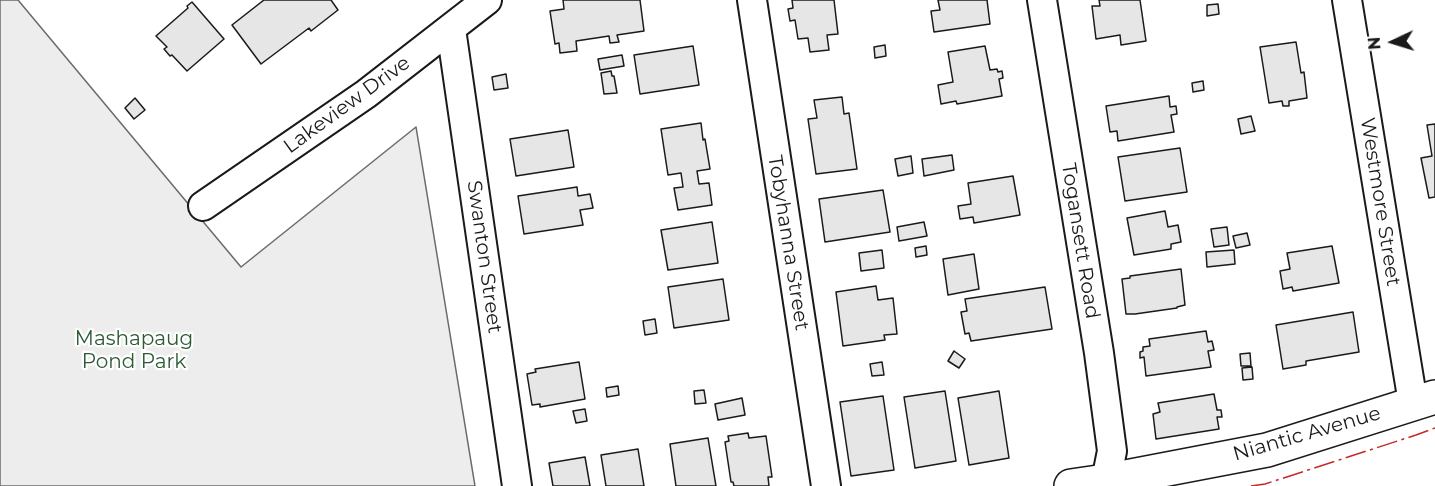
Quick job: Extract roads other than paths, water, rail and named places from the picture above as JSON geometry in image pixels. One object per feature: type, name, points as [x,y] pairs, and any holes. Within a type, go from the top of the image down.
[{"type":"street","name":"Lakeview Drive","points":[[203,206],[366,94],[487,0]]},
{"type":"street","name":"Tobyhanna Street","points":[[752,0],[826,486]]},
{"type":"street","name":"Togansett Road","points":[[1042,0],[1099,353],[1112,451],[1105,484]]},
{"type":"street","name":"Westmore Street","points":[[1347,0],[1424,400]]},
{"type":"street","name":"Swanton Street","points":[[451,29],[517,486]]},
{"type":"street","name":"Niantic Avenue","points":[[1071,486],[1105,484],[1267,450],[1424,400]]},
{"type":"park label","name":"Mashapaug Pond Park","points":[[134,350]]}]
